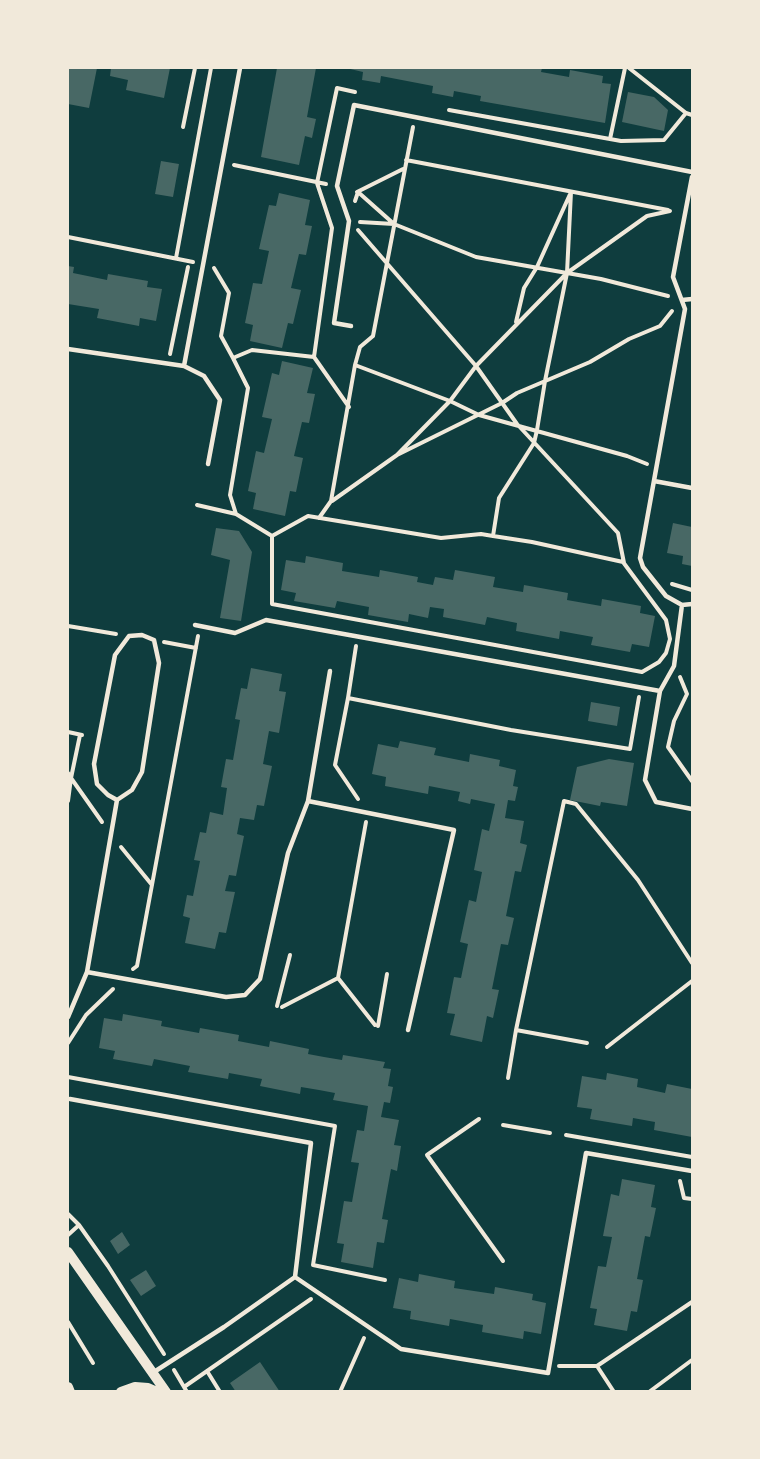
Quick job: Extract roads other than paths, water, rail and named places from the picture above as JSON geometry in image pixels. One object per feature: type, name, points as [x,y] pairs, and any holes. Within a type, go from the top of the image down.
[{"type":"street","points":[[68,1252],[166,1392]]},
{"type":"street","points":[[68,1387],[70,1392]]},
{"type":"street","points":[[121,1392],[135,1388],[148,1388],[157,1392]]},
{"type":"lane","points":[[184,366],[201,265],[240,68]]},
{"type":"lane","points":[[351,326],[334,323],[350,221],[337,186],[354,105],[693,174],[673,277],[685,309],[640,558],[643,567],[666,596],[682,605],[693,604]]},
{"type":"lane","points":[[682,300],[693,299]]},
{"type":"lane","points":[[68,348],[184,366],[204,376],[220,400],[208,464]]},
{"type":"lane","points":[[654,481],[693,488]]},
{"type":"lane","points":[[682,605],[674,666],[660,691],[645,780],[656,802],[693,809]]},
{"type":"lane","points":[[198,625],[235,633],[266,620],[660,691]]},
{"type":"lane","points":[[68,1017],[87,972],[117,800],[132,790],[142,772],[159,663],[154,640],[142,635],[129,636],[114,655],[94,764],[97,784],[117,800]]},
{"type":"lane","points":[[87,972],[226,998],[245,995],[260,979],[288,853],[308,801],[330,670]]},
{"type":"lane","points":[[308,801],[454,830],[408,1030]]},
{"type":"lane","points":[[70,1099],[311,1143],[295,1277],[224,1327],[153,1372]]},
{"type":"lane","points":[[295,1277],[401,1349],[548,1373],[586,1153],[693,1171]]}]
